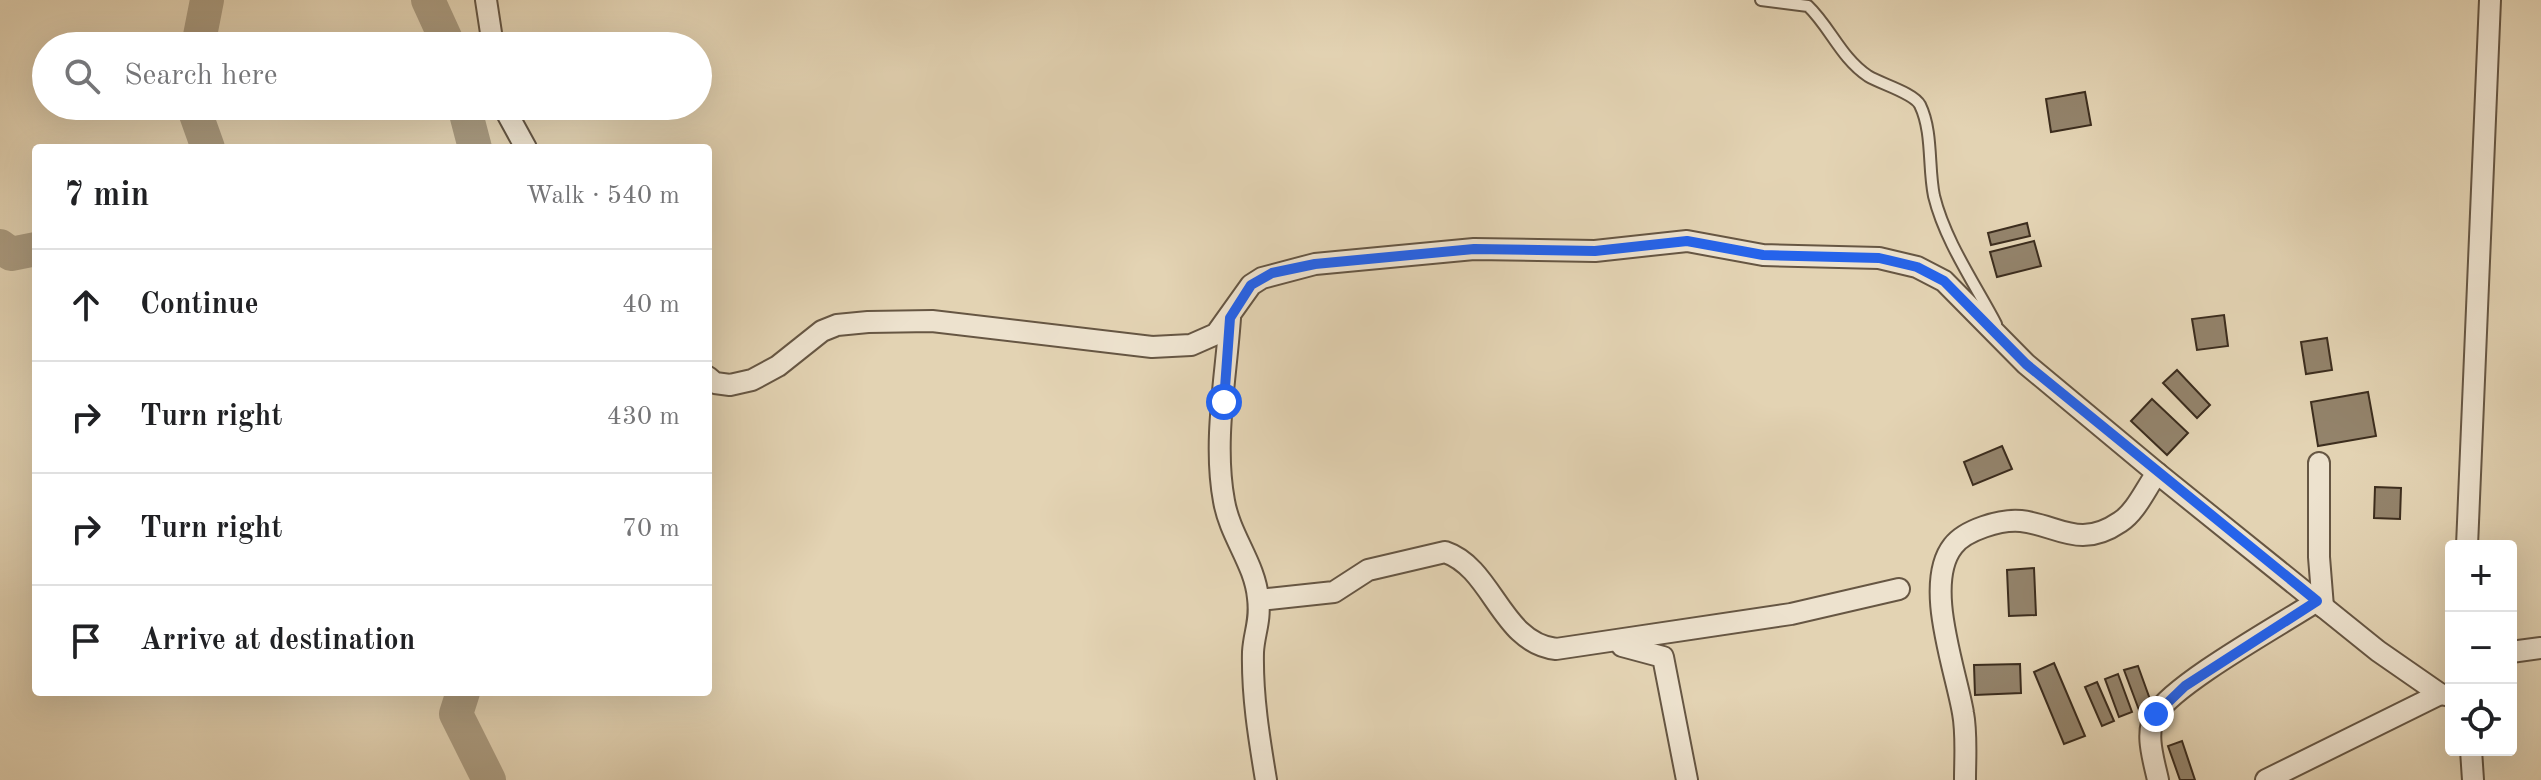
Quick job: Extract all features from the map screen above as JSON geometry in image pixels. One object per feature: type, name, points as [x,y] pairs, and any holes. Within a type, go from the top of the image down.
[{"type":"street","points":[[486,0],[491,32]]},
{"type":"street","points":[[2467,540],[2490,0]]},
{"type":"street","points":[[511,120],[524,144]]},
{"type":"street","points":[[712,380],[730,385],[752,380],[778,366],[822,331],[837,325],[932,321],[1152,347],[1191,345],[1216,334],[1251,285],[1262,278],[1315,264],[1474,249],[1595,251],[1687,241],[1763,255],[1879,258],[1917,267],[1944,281],[2005,339],[2026,364],[2157,473],[2320,604],[2445,695],[2266,780]]},
{"type":"street","points":[[1230,318],[1220,444],[1223,498],[1243,559],[1255,579],[1259,600],[1259,632],[1253,647],[1253,667],[1256,718],[1266,780]]},
{"type":"street","points":[[2319,463],[2320,604]]},
{"type":"street","points":[[1965,780],[1964,721],[1943,633],[1943,565],[1953,545],[1977,530],[2009,521],[2020,521],[2068,535],[2105,529],[2127,516],[2157,473]]},
{"type":"street","points":[[1259,600],[1334,592],[1368,570],[1445,552],[1467,567],[1515,626],[1534,642],[1556,649],[1610,644],[1791,614],[1899,589]]},
{"type":"street","points":[[2158,780],[2151,730],[2156,714],[2185,686],[2320,604]]},
{"type":"street","points":[[1610,644],[1663,657],[1687,780]]},
{"type":"street","points":[[2517,651],[2541,648]]},
{"type":"street","points":[[2471,756],[2473,780]]},
{"type":"lane","points":[[1761,0],[1808,6],[1847,57],[1865,74],[1887,88],[1909,94],[1920,104],[1935,198],[1948,234],[2005,339]]},
{"type":"building","points":[[2085,92],[2091,125],[2051,132],[2046,99]]},
{"type":"building","points":[[2027,223],[2030,236],[1991,245],[1988,233]]},
{"type":"building","points":[[2034,241],[2041,266],[1997,277],[1990,252]]},
{"type":"building","points":[[2224,315],[2228,346],[2197,350],[2192,319]]},
{"type":"building","points":[[2327,338],[2332,370],[2306,374],[2301,342]]},
{"type":"building","points":[[2177,370],[2210,405],[2197,418],[2163,383]]},
{"type":"building","points":[[2368,392],[2376,436],[2318,446],[2311,402]]},
{"type":"building","points":[[2152,399],[2188,433],[2167,455],[2131,421]]},
{"type":"building","points":[[2002,446],[2012,469],[1973,485],[1964,462]]},
{"type":"building","points":[[2375,487],[2401,488],[2400,519],[2374,518]]},
{"type":"building","points":[[2034,568],[2036,615],[2009,616],[2007,570]]},
{"type":"building","points":[[2054,663],[2085,736],[2064,744],[2034,672]]},
{"type":"building","points":[[2020,664],[2021,693],[1975,695],[1974,665]]},
{"type":"building","points":[[2138,666],[2152,705],[2139,710],[2124,670]]},
{"type":"building","points":[[2118,674],[2132,712],[2119,717],[2105,679]]},
{"type":"building","points":[[2097,682],[2114,721],[2102,726],[2085,687]]},
{"type":"building","points":[[2182,741],[2195,780],[2180,780],[2168,746]]},
{"type":"waterway","points":[[201,32],[207,0]]},
{"type":"waterway","points":[[428,0],[443,32]]},
{"type":"waterway","points":[[198,120],[207,144]]},
{"type":"waterway","points":[[468,120],[474,144]]},
{"type":"waterway","points":[[0,246],[11,254],[32,250]]},
{"type":"waterway","points":[[462,696],[456,714],[489,780]]},
{"type":"route","points":[[1224,402],[1230,318],[1251,285],[1272,273],[1315,264],[1474,249],[1595,251],[1687,241],[1763,255],[1879,258],[1917,267],[1944,281],[2005,339],[2026,364],[2317,601],[2185,686],[2156,714]]}]
